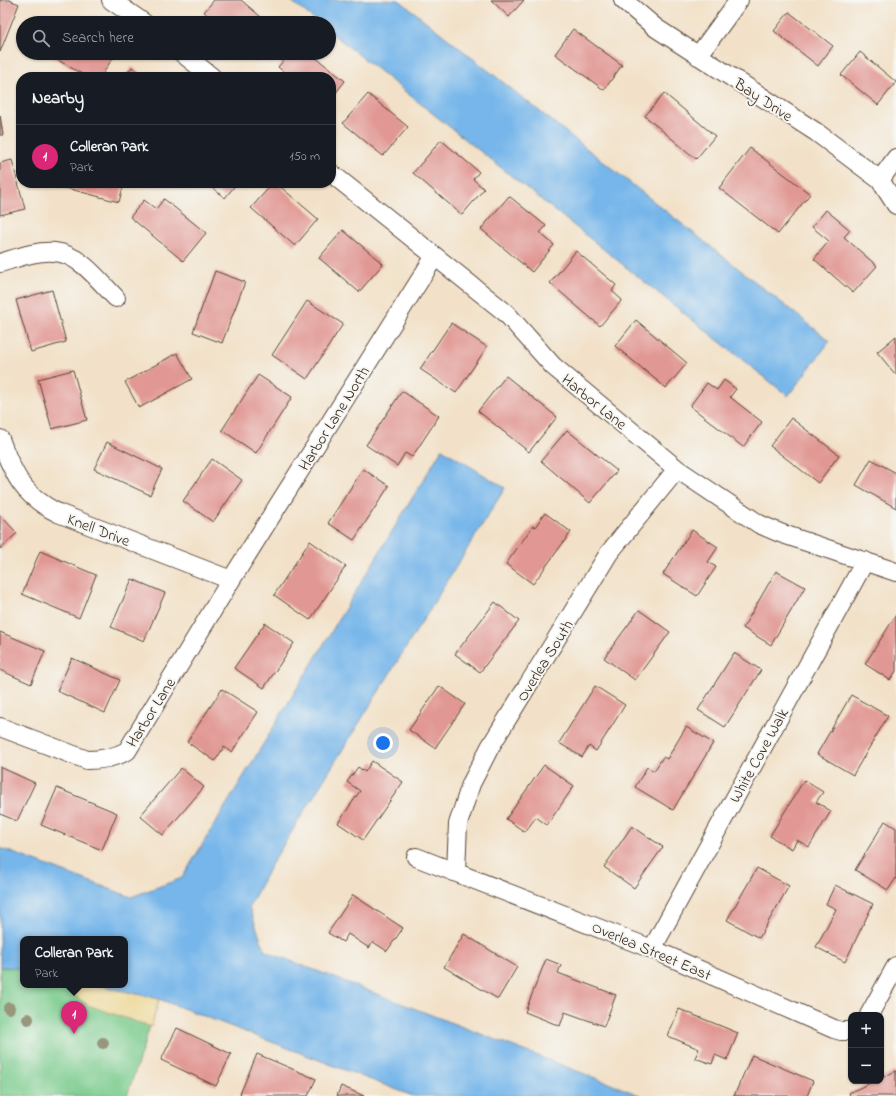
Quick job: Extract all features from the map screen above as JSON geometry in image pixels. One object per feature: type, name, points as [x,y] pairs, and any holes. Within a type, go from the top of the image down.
[{"type":"street","points":[[111,0],[134,16]]},
{"type":"street","name":"Bay Drive","points":[[624,0],[656,28],[816,132],[880,180],[896,205]]},
{"type":"street","points":[[698,56],[739,0]]},
{"type":"street","points":[[191,60],[206,72]]},
{"type":"street","points":[[880,180],[896,158]]},
{"type":"street","name":"Harbor Lane","points":[[336,177],[506,313],[553,366],[677,469],[759,524],[780,533],[865,560],[896,572]]},
{"type":"street","points":[[0,263],[28,255],[55,252],[71,256],[86,268],[116,298]]},
{"type":"street","name":"Harbor Lane North","points":[[231,580],[435,256]]},
{"type":"street","name":"Knell Drive","points":[[0,439],[12,470],[26,492],[42,505],[231,580]]},
{"type":"street","name":"Overlea South","points":[[456,872],[458,824],[471,784],[490,747],[609,553],[677,469]]},
{"type":"street","name":"White Cove Walk","points":[[652,949],[865,560]]},
{"type":"street","name":"Harbor Lane","points":[[0,727],[87,760],[102,760],[118,756],[127,751],[231,580]]},
{"type":"street","name":"Overlea Street East","points":[[416,858],[456,872],[652,949],[834,1029],[848,1032]]},
{"type":"street","points":[[871,1012],[896,966]]},
{"type":"green space","points":[[0,967],[20,968],[20,988],[111,988],[159,999],[127,1096],[0,1096]]},
{"type":"sand","points":[[63,988],[111,988],[159,999],[151,1027],[88,1005]]},
{"type":"water","points":[[290,0],[399,0],[830,341],[788,396],[336,37],[336,16],[310,16]]},
{"type":"water","points":[[442,449],[505,488],[271,865],[249,907],[265,951],[642,1096],[413,1096],[159,999],[111,988],[128,988],[128,936],[20,936],[20,968],[0,967],[0,848],[131,897],[182,878]]},
{"type":"building","points":[[0,0],[9,0],[19,4],[0,52]]},
{"type":"building","points":[[214,0],[241,0],[260,16],[209,16],[204,12]]},
{"type":"building","points":[[491,0],[524,0],[509,17]]},
{"type":"building","points":[[789,12],[833,46],[818,66],[774,31]]},
{"type":"building","points":[[573,29],[622,65],[604,90],[555,54]]},
{"type":"building","points":[[860,52],[896,82],[878,105],[841,75]]},
{"type":"building","points":[[58,60],[111,60],[104,72],[78,72]]},
{"type":"building","points":[[284,60],[319,60],[334,72],[284,72],[278,67]]},
{"type":"building","points":[[132,67],[138,72],[128,72]]},
{"type":"building","points":[[336,74],[345,81],[336,93]]},
{"type":"building","points":[[664,93],[715,136],[696,159],[645,116]]},
{"type":"building","points":[[368,94],[408,127],[383,156],[343,123]]},
{"type":"building","points":[[0,115],[3,135],[0,135]]},
{"type":"building","points":[[441,140],[479,172],[473,179],[484,189],[462,215],[413,173]]},
{"type":"building","points":[[750,148],[810,194],[778,234],[719,188]]},
{"type":"building","points":[[12,160],[16,175],[16,188],[19,188],[25,209],[0,215],[0,163]]},
{"type":"building","points":[[66,188],[123,188],[119,202]]},
{"type":"building","points":[[212,188],[233,188],[225,198]]},
{"type":"building","points":[[269,188],[282,188],[318,219],[295,246],[251,208]]},
{"type":"building","points":[[509,196],[546,226],[540,233],[554,245],[532,272],[481,229]]},
{"type":"building","points":[[164,199],[206,233],[183,261],[130,217],[144,200],[156,209]]},
{"type":"building","points":[[826,210],[850,230],[844,237],[877,266],[853,293],[814,259],[829,241],[812,227]]},
{"type":"building","points":[[343,230],[383,264],[359,292],[319,258]]},
{"type":"building","points":[[576,251],[616,285],[612,291],[622,300],[600,326],[550,283]]},
{"type":"building","points":[[215,271],[245,282],[222,343],[193,332]]},
{"type":"building","points":[[52,290],[66,342],[31,352],[16,300]]},
{"type":"building","points":[[307,301],[343,324],[307,379],[272,355]]},
{"type":"building","points":[[636,320],[687,363],[666,388],[615,346]]},
{"type":"building","points":[[451,323],[487,347],[456,393],[420,369]]},
{"type":"building","points":[[896,336],[896,375],[877,352]]},
{"type":"building","points":[[177,353],[192,379],[139,408],[125,382]]},
{"type":"building","points":[[73,370],[87,420],[52,429],[38,379]]},
{"type":"building","points":[[258,375],[292,397],[256,453],[222,430]]},
{"type":"building","points":[[506,376],[557,417],[529,452],[478,411]]},
{"type":"building","points":[[724,380],[736,389],[730,397],[762,422],[743,447],[690,406],[707,383],[717,390]]},
{"type":"building","points":[[402,391],[439,416],[412,457],[405,453],[397,466],[366,445]]},
{"type":"building","points":[[791,418],[839,455],[818,483],[770,446]]},
{"type":"building","points":[[567,430],[617,471],[590,503],[541,461]]},
{"type":"building","points":[[107,442],[162,469],[150,495],[94,469]]},
{"type":"building","points":[[212,459],[242,480],[213,522],[183,501]]},
{"type":"building","points":[[871,459],[896,473],[896,508],[856,485]]},
{"type":"building","points":[[363,469],[389,486],[354,540],[328,523]]},
{"type":"building","points":[[545,513],[571,532],[533,584],[506,564],[533,526],[535,527]]},
{"type":"building","points":[[0,515],[17,533],[0,549]]},
{"type":"building","points":[[692,530],[718,547],[708,562],[716,567],[697,596],[663,574]]},
{"type":"building","points":[[310,541],[346,566],[310,620],[274,595]]},
{"type":"building","points":[[40,551],[96,575],[79,618],[22,594]]},
{"type":"building","points":[[776,571],[805,587],[771,645],[743,628]]},
{"type":"building","points":[[132,579],[165,593],[144,641],[111,627]]},
{"type":"building","points":[[495,602],[519,621],[480,672],[455,654]]},
{"type":"building","points":[[639,610],[670,632],[635,680],[604,658]]},
{"type":"building","points":[[896,615],[896,671],[890,680],[865,664]]},
{"type":"building","points":[[265,623],[294,643],[264,688],[234,668]]},
{"type":"building","points":[[0,632],[45,651],[31,684],[0,670]]},
{"type":"building","points":[[734,653],[761,670],[725,727],[698,710]]},
{"type":"building","points":[[72,658],[120,680],[105,713],[57,691]]},
{"type":"building","points":[[439,686],[465,704],[435,748],[409,730]]},
{"type":"building","points":[[595,686],[625,705],[596,751],[589,746],[582,757],[559,743]]},
{"type":"building","points":[[222,689],[258,712],[232,752],[224,747],[215,761],[187,742]]},
{"type":"building","points":[[851,695],[888,716],[853,775],[817,754]]},
{"type":"building","points":[[686,727],[713,743],[673,810],[635,787],[647,767],[654,771],[663,757],[667,759]]},
{"type":"building","points":[[372,761],[403,782],[363,840],[338,823],[360,791],[347,782],[358,767],[365,772]]},
{"type":"building","points":[[544,765],[574,786],[547,825],[536,817],[525,832],[506,819]]},
{"type":"building","points":[[0,767],[35,783],[17,821],[0,814]]},
{"type":"building","points":[[181,768],[204,787],[163,835],[140,816]]},
{"type":"building","points":[[804,780],[823,792],[816,802],[831,811],[809,847],[797,840],[792,849],[770,836]]},
{"type":"building","points":[[57,788],[117,813],[102,850],[41,825]]},
{"type":"building","points":[[885,821],[896,828],[896,878],[888,890],[855,870]]},
{"type":"building","points":[[632,826],[663,847],[634,888],[604,867]]},
{"type":"building","points":[[757,868],[789,886],[759,938],[727,920]]},
{"type":"building","points":[[835,885],[873,904],[845,962],[816,947],[836,909],[826,904]]},
{"type":"building","points":[[353,895],[403,928],[387,951],[373,942],[369,948],[348,934],[343,942],[328,933]]},
{"type":"building","points":[[464,934],[517,967],[498,999],[444,967]]},
{"type":"building","points":[[546,959],[561,965],[558,973],[616,995],[604,1026],[565,1012],[560,1026],[525,1012]]},
{"type":"building","points":[[679,1009],[738,1033],[727,1060],[715,1055],[712,1064],[695,1058],[699,1049],[668,1036]]},
{"type":"building","points":[[177,1028],[231,1054],[216,1086],[161,1060]]},
{"type":"building","points":[[257,1054],[316,1079],[308,1096],[245,1096],[240,1094]]},
{"type":"building","points":[[752,1055],[813,1081],[807,1096],[734,1096]]},
{"type":"building","points":[[896,1071],[896,1096],[850,1096],[849,1093],[868,1084],[884,1084],[884,1077]]},
{"type":"building","points":[[341,1086],[364,1096],[337,1096]]},
{"type":"place","name":"Colleran Park","points":[[74,1034]]}]
